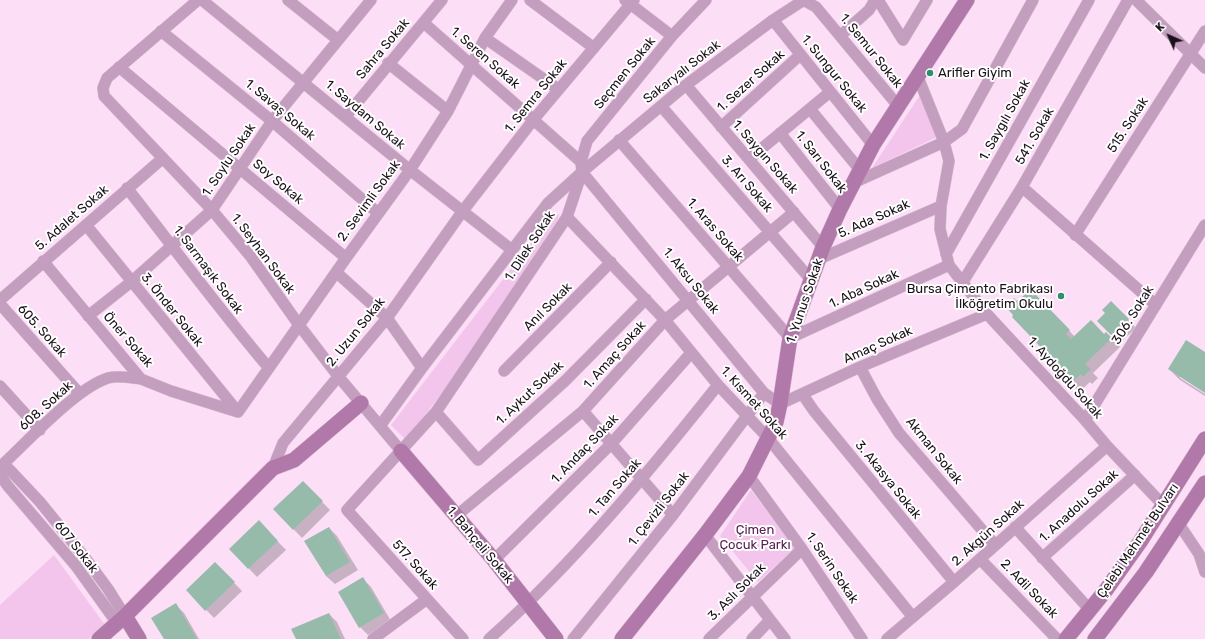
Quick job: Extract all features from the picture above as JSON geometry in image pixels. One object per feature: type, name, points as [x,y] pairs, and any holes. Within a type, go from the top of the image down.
[{"type":"street","points":[[119,67],[198,0]]},
{"type":"street","name":"1. Saydam Sokak","points":[[202,0],[462,212],[512,250]]},
{"type":"street","points":[[288,0],[338,40]]},
{"type":"street","name":"1. Soylu Sokak","points":[[88,316],[131,282],[212,210],[272,121],[371,0]]},
{"type":"street","name":"Sahra Sokak","points":[[346,116],[388,63],[442,0]]},
{"type":"street","name":"2. Sevimli Sokak","points":[[238,412],[268,367],[410,170],[448,112],[485,38],[512,0]]},
{"type":"street","points":[[530,0],[594,48]]},
{"type":"street","name":"Seçmen Sokak","points":[[582,167],[587,141],[672,36],[706,0]]},
{"type":"street","name":"1. Semur Sokak","points":[[803,0],[816,7],[899,107]]},
{"type":"street","name":"Sakaryalı Sokak","points":[[582,167],[619,140],[686,85],[773,20],[803,0]]},
{"type":"street","points":[[840,36],[869,10],[874,0]]},
{"type":"street","points":[[878,0],[902,40],[927,0]]},
{"type":"street","name":"1. Yunus Sokak","points":[[622,639],[705,535],[749,476],[776,422],[790,338],[821,253],[840,209],[873,145],[967,0]]},
{"type":"street","points":[[810,109],[857,177],[944,142],[962,129],[1033,0]]},
{"type":"street","name":"1. Saygılı Sokak","points":[[947,260],[1089,0]]},
{"type":"street","name":"541. Sokak","points":[[962,284],[1022,187],[1128,0]]},
{"type":"street","points":[[1136,0],[1205,68]]},
{"type":"street","points":[[630,1],[672,36]]},
{"type":"street","name":"1. Semra Sokak","points":[[462,212],[558,89],[594,48],[630,1]]},
{"type":"street","name":"1. Sungur Sokak","points":[[773,20],[873,145]]},
{"type":"street","name":"1. Seren Sokak","points":[[424,22],[534,120],[582,167]]},
{"type":"street","name":"1. Savaş Sokak","points":[[161,31],[272,121],[378,213]]},
{"type":"street","name":"515. Sokak","points":[[1075,235],[1205,31]]},
{"type":"street","points":[[485,38],[558,89]]},
{"type":"street","name":"1. Sezer Sokak","points":[[721,127],[800,55]]},
{"type":"street","points":[[388,63],[448,112]]},
{"type":"street","name":"1. Seyhan Sokak","points":[[119,67],[107,78],[103,88],[104,96],[212,210],[251,257],[299,325],[338,376],[402,452]]},
{"type":"street","name":"Soy Sokak","points":[[119,67],[346,258]]},
{"type":"street","points":[[918,77],[944,142],[949,161],[941,206],[940,229],[947,260]]},
{"type":"street","name":"1. Saygın Sokak","points":[[686,85],[794,212],[821,253]]},
{"type":"street","points":[[749,159],[830,92]]},
{"type":"street","name":"3. Arı Sokak","points":[[661,106],[812,281]]},
{"type":"street","name":"1. Sarı Sokak","points":[[780,133],[840,209]]},
{"type":"street","name":"1. Aras Sokak","points":[[619,140],[790,338]]},
{"type":"street","name":"5. Adalet Sokak","points":[[0,300],[163,158]]},
{"type":"street","name":"1. Dilek Sokak","points":[[347,510],[402,452],[436,412],[567,217],[582,167]]},
{"type":"street","name":"1. Dilek Sokak","points":[[380,426],[422,368],[512,250],[548,204],[582,167]]},
{"type":"street","name":"1. Aksu Sokak","points":[[582,167],[764,393],[780,404]]},
{"type":"street","points":[[1022,187],[1156,305]]},
{"type":"street","name":"1. Sarmaşık Sokak","points":[[127,188],[173,246],[222,312],[268,367]]},
{"type":"street","name":"5. Ada Sokak","points":[[821,253],[941,206]]},
{"type":"street","name":"2. Uzun Sokak","points":[[273,468],[283,443],[387,318],[462,212]]},
{"type":"street","name":"1. Amaç Sokak","points":[[456,516],[583,411],[665,320],[794,212]]},
{"type":"street","name":"1. Kısmet Sokak","points":[[567,217],[646,299],[718,385],[768,438],[912,616]]},
{"type":"street","name":"3. Önder Sokak","points":[[86,225],[238,412]]},
{"type":"street","name":"306. Sokak","points":[[1085,420],[1205,225]]},
{"type":"street","name":"1. Aydoğdu Sokak","points":[[947,260],[962,284],[987,314],[1085,420],[1107,446],[1164,506]]},
{"type":"street","name":"1. Aba Sokak","points":[[790,338],[947,260]]},
{"type":"street","name":"Öner Sokak","points":[[43,261],[142,379],[171,391],[238,412]]},
{"type":"street","name":"Anıl Sokak","points":[[504,371],[611,262]]},
{"type":"street","points":[[336,272],[387,318],[422,368]]},
{"type":"street","name":"1. Aykut Sokak","points":[[436,412],[478,460],[566,380],[646,299]]},
{"type":"street","name":"605. Sokak","points":[[0,304],[79,393]]},
{"type":"street","name":"Amaç Sokak","points":[[780,404],[803,395],[860,367],[987,314]]},
{"type":"street","name":"1. Andaç Sokak","points":[[494,560],[612,444],[691,353]]},
{"type":"street","name":"Akman Sokak","points":[[860,367],[877,399],[899,432],[995,545]]},
{"type":"street","name":"608. Sokak","points":[[0,467],[79,393],[108,378],[125,377],[142,379]]},
{"type":"street","name":"1. Tan Sokak","points":[[489,639],[528,604],[642,480],[718,385]]},
{"type":"street","points":[[0,386],[40,430]]},
{"type":"street","name":"1. Çevizli Sokak","points":[[573,639],[673,515],[764,393]]},
{"type":"street","name":"3. Akasya Sokak","points":[[803,395],[818,417],[954,582]]},
{"type":"street","points":[[99,639],[121,620],[273,468],[294,460],[361,403]]},
{"type":"street","points":[[583,411],[673,515]]},
{"type":"street","name":"Çelebi Mehmet Bulvarı","points":[[1066,639],[1110,584],[1164,506],[1205,439]]},
{"type":"street","name":"2. Akgün Sokak","points":[[887,639],[912,616],[954,582],[1107,446]]},
{"type":"street","name":"1. Bahçeli Sokak","points":[[402,452],[494,560],[556,639]]},
{"type":"street","name":"607 Sokak","points":[[0,467],[9,469],[40,502],[108,589],[121,620],[139,639]]},
{"type":"street","name":"1. Anadolu Sokak","points":[[1042,558],[1135,475]]},
{"type":"street","name":"1. Serin Sokak","points":[[749,476],[802,549],[862,639]]},
{"type":"street","name":"Çelebi Mehmet Bulvarı","points":[[1095,639],[1129,596],[1179,524],[1205,483]]},
{"type":"street","name":"517. Sokak","points":[[347,510],[462,639]]},
{"type":"street","points":[[1179,524],[1199,554],[1205,572]]},
{"type":"street","points":[[1015,527],[1090,610]]},
{"type":"street","points":[[705,535],[785,639]]},
{"type":"street","name":"3. Aslı Sokak","points":[[709,639],[802,549]]},
{"type":"street","name":"2. Adil Sokak","points":[[980,559],[1057,639]]},
{"type":"street","points":[[373,639],[427,599]]},
{"type":"street","points":[[121,620],[127,639]]},
{"type":"street","points":[[752,639],[770,620]]},
{"type":"green space","points":[[920,95],[937,137],[872,168]]},
{"type":"green space","points":[[554,213],[559,215],[557,223],[456,375],[406,440],[391,425]]},
{"type":"green space","name":"Çimen Çocuk Parkı","points":[[751,490],[795,548],[758,582],[720,536]]},
{"type":"green space","points":[[54,555],[105,625],[89,639],[0,639],[0,605]]},
{"type":"building","points":[[1029,291],[1033,296],[1035,294],[1070,330],[1066,334],[1071,339],[1091,320],[1104,334],[1106,332],[1112,338],[1085,364],[1091,369],[1083,377],[1081,374],[1070,384],[1048,361],[1051,358],[1012,317],[1013,315],[1005,306],[1014,298],[1017,301]]},
{"type":"building","points":[[1111,301],[1129,319],[1111,335],[1097,321],[1105,313],[1102,310]]},
{"type":"building","points":[[1186,340],[1205,352],[1205,393],[1168,369]]},
{"type":"building","points":[[303,481],[323,501],[293,530],[273,509]]},
{"type":"building","points":[[259,520],[278,541],[248,569],[229,549]]},
{"type":"building","points":[[329,527],[350,562],[326,576],[304,541]]},
{"type":"building","points":[[215,562],[235,582],[205,611],[186,590]]},
{"type":"building","points":[[363,577],[384,613],[359,628],[338,592]]},
{"type":"building","points":[[176,603],[197,639],[164,639],[151,618]]},
{"type":"building","points":[[329,613],[341,639],[296,639],[291,629]]},
{"type":"place","name":"Arifler Giyim","points":[[930,73]]},
{"type":"place","name":"Bursa Çimento Fabrikası İlköğretim Okulu","points":[[1061,296]]}]
